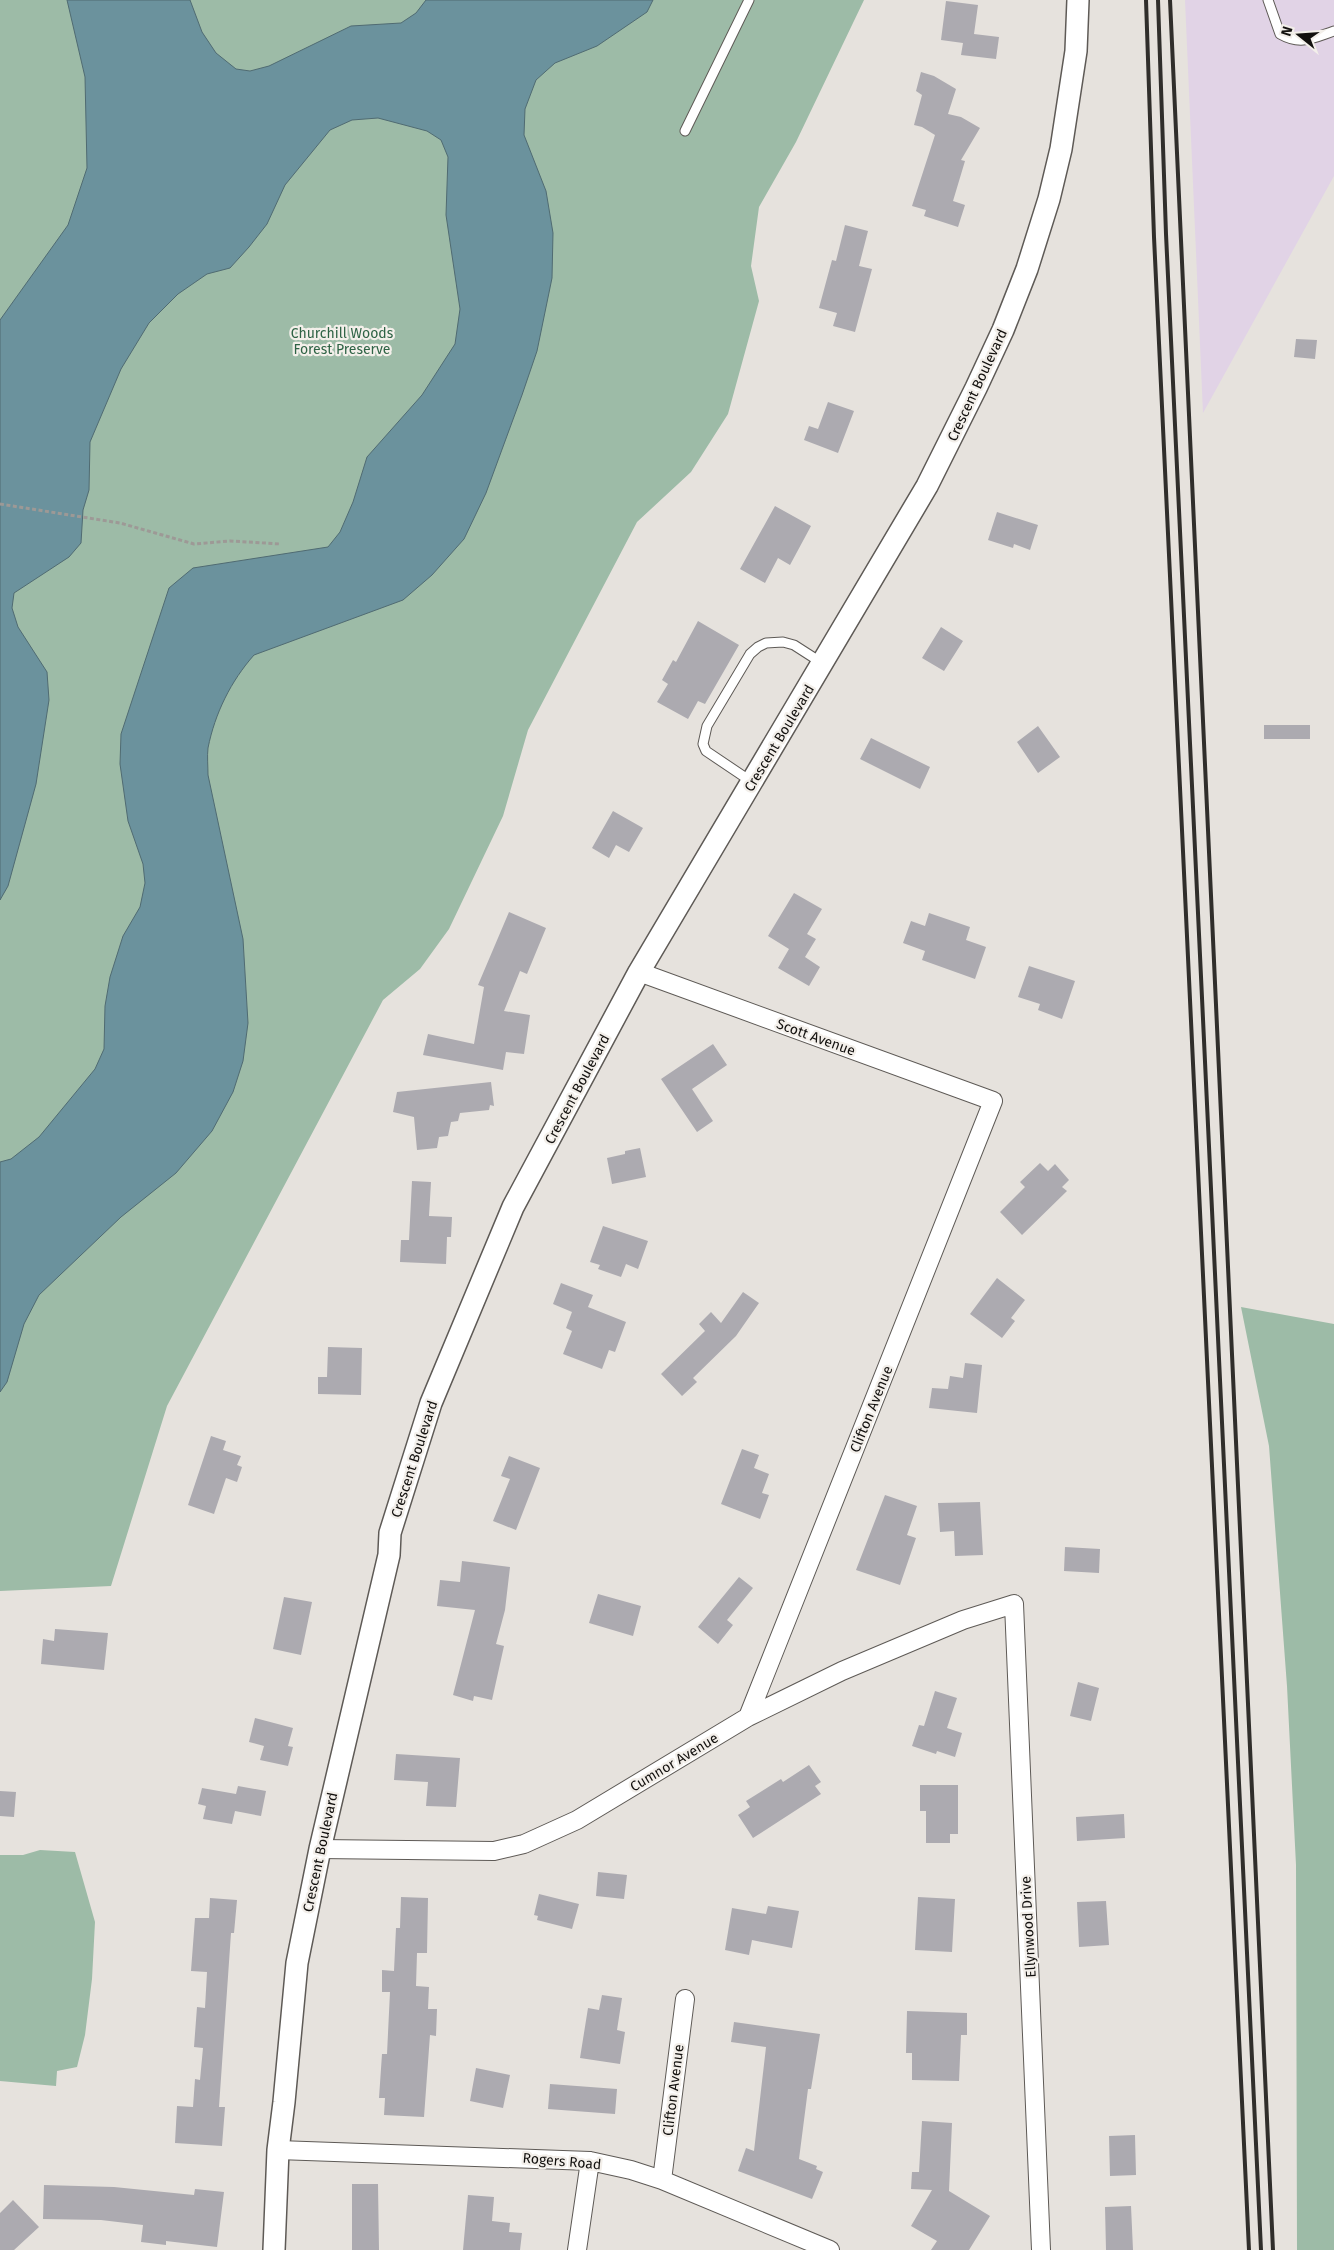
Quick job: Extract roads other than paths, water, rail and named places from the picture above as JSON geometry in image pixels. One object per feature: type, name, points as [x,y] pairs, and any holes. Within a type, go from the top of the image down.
[{"type":"street","name":"Crescent Boulevard","points":[[274,2250],[278,2150],[297,1963],[320,1849],[389,1555],[390,1533],[431,1403],[513,1207],[639,972],[823,664],[950,443],[1003,330],[1049,199],[1062,149],[1076,51],[1078,0]]},
{"type":"street","name":"Scott Avenue","points":[[639,972],[993,1101]]},
{"type":"street","name":"Clifton Avenue","points":[[748,1718],[993,1101]]},
{"type":"street","name":"Cumnor Avenue","points":[[320,1849],[494,1852],[517,1847],[577,1820],[748,1718],[886,1651],[963,1620],[1014,1604]]},
{"type":"street","name":"Ellynwood Drive","points":[[1014,1604],[1041,2250]]},
{"type":"street","name":"Clifton Avenue","points":[[662,2180],[685,2000]]},
{"type":"street","name":"Rogers Road","points":[[278,2150],[590,2161],[631,2170],[662,2180],[830,2250]]},
{"type":"street","points":[[577,2250],[590,2161]]},
{"type":"lane","points":[[685,131],[749,0]]},
{"type":"lane","points":[[1268,0],[1280,34],[1288,38],[1301,42],[1334,31]]},
{"type":"lane","points":[[752,782],[706,751],[703,744],[712,718],[750,654],[766,643],[783,642],[794,645],[823,664]]},
{"type":"water","points":[[67,0],[190,0],[202,32],[216,53],[236,69],[250,71],[269,66],[351,26],[401,23],[416,13],[426,0],[653,0],[647,12],[597,46],[555,63],[536,80],[525,109],[524,135],[546,191],[553,233],[552,278],[537,351],[486,493],[464,539],[432,575],[403,600],[254,655],[238,676],[225,698],[215,722],[208,748],[208,775],[243,939],[248,1023],[243,1061],[233,1092],[212,1131],[176,1173],[121,1217],[39,1295],[24,1324],[7,1382],[0,1392],[0,1162],[11,1159],[39,1137],[95,1069],[104,1049],[105,1006],[110,977],[123,936],[140,907],[145,883],[143,864],[128,821],[120,764],[121,734],[169,588],[193,568],[328,547],[340,532],[353,502],[367,457],[422,395],[455,344],[460,309],[446,215],[448,157],[441,140],[427,131],[378,118],[352,120],[330,130],[285,185],[267,224],[230,268],[207,274],[178,294],[149,323],[121,369],[90,442],[89,490],[83,510],[81,543],[69,557],[14,593],[12,608],[18,627],[47,672],[49,700],[36,784],[8,886],[0,900],[0,320],[68,225],[87,168],[85,77]]},
{"type":"railway","points":[[1146,0],[1154,237],[1249,2250]]},
{"type":"railway","points":[[1158,0],[1166,234],[1261,2250]]},
{"type":"railway","points":[[1170,0],[1273,2250]]},
{"type":"park label","name":"Churchill Woods Forest Preserve","points":[[342,342]]}]
